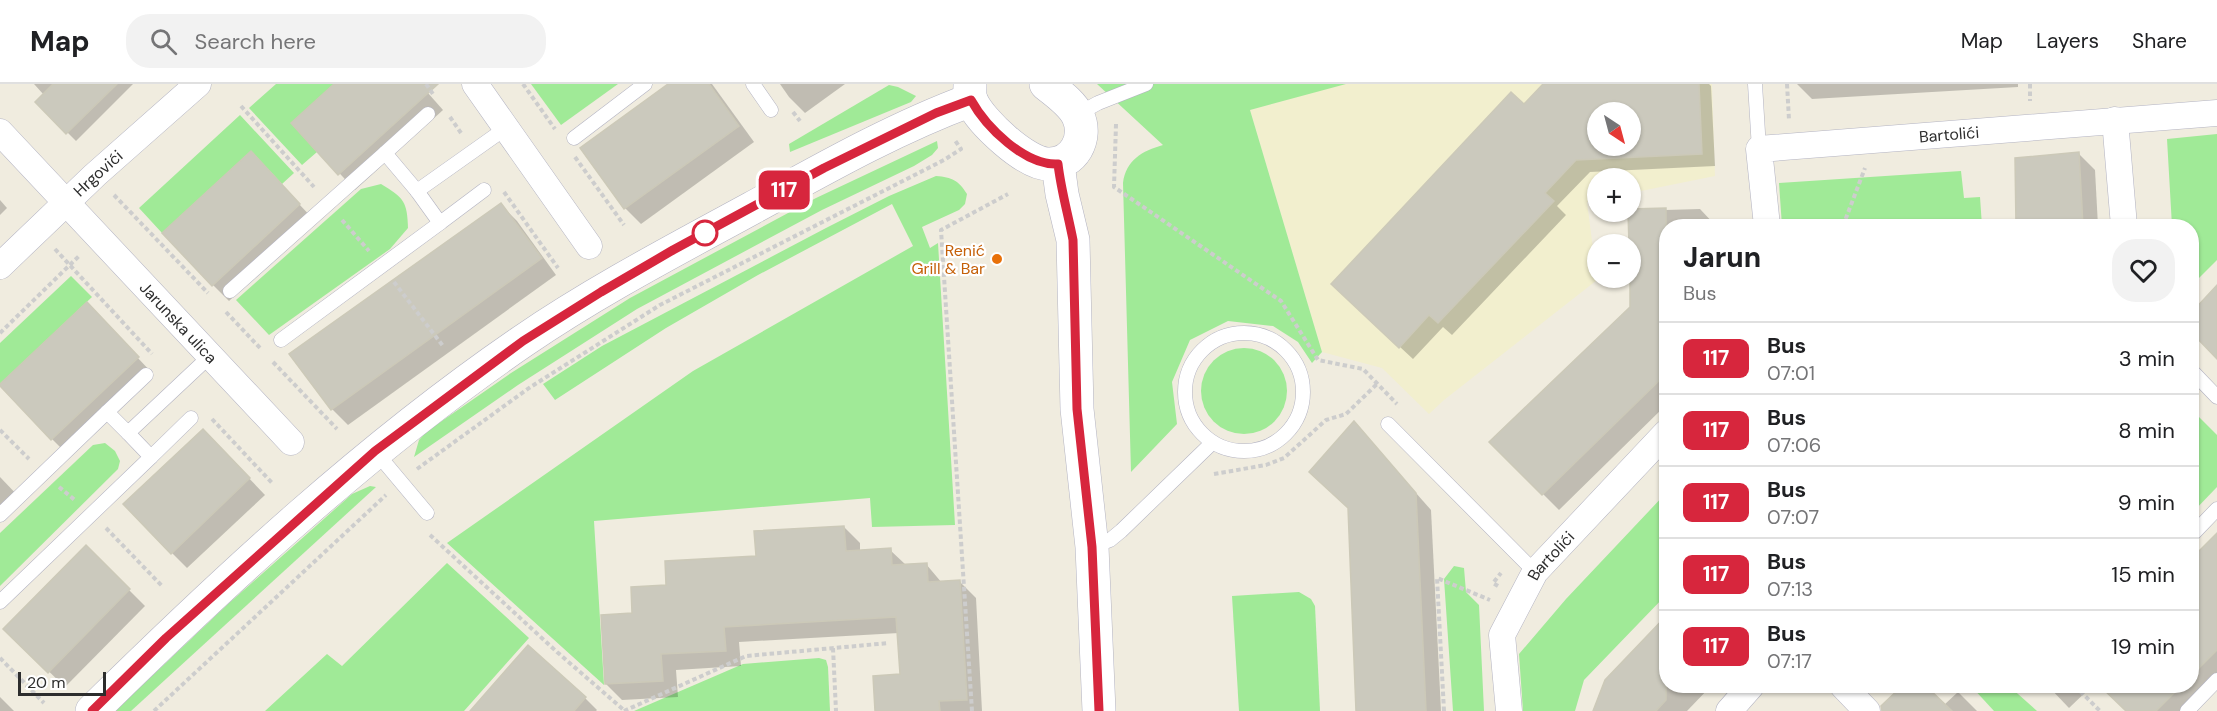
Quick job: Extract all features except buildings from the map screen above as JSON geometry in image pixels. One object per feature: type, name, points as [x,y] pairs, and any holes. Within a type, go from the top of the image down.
[{"type":"street","name":"Hrgovići","points":[[0,266],[65,203],[198,84]]},
{"type":"street","points":[[475,84],[589,246]]},
{"type":"street","points":[[92,711],[166,638],[375,451],[523,341],[673,250],[824,168],[936,113],[970,92],[993,128],[1019,151],[1046,165],[1058,164],[1069,158],[1081,139],[1078,114],[1063,97],[1046,84]]},
{"type":"street","name":"Bartolići","points":[[1759,149],[2217,113]]},
{"type":"street","points":[[2115,120],[2123,219]]},
{"type":"street","name":"Jarunska ulica","points":[[0,132],[291,442]]},
{"type":"street","points":[[1759,149],[1766,219]]},
{"type":"street","points":[[1058,164],[1062,194],[1073,240],[1077,409],[1092,547],[1099,711]]},
{"type":"street","name":"Bartolići","points":[[1509,711],[1502,635],[1535,572],[1659,440]]},
{"type":"street","points":[[1729,711],[1746,693]]},
{"type":"street","points":[[1849,693],[1867,711]]},
{"type":"lane","points":[[574,138],[645,84]]},
{"type":"lane","points":[[753,84],[771,110]]},
{"type":"lane","points":[[1078,114],[1098,103],[1146,84]]},
{"type":"lane","points":[[1755,84],[1759,149]]},
{"type":"lane","points":[[230,291],[428,114]]},
{"type":"lane","points":[[417,191],[506,128]]},
{"type":"lane","points":[[385,153],[440,223]]},
{"type":"lane","points":[[281,340],[484,190]]},
{"type":"lane","points":[[1247,332],[1266,337],[1283,346],[1296,362],[1302,378],[1304,396],[1300,413],[1291,428],[1279,441],[1263,449],[1246,452],[1228,450],[1212,443],[1198,430],[1188,413],[1184,394],[1186,374],[1195,357],[1209,343],[1227,334],[1247,332]]},
{"type":"lane","points":[[128,434],[210,356]]},
{"type":"lane","points":[[0,515],[146,375]]},
{"type":"lane","points":[[2199,378],[2217,397]]},
{"type":"lane","points":[[107,412],[151,457]]},
{"type":"lane","points":[[0,602],[191,418]]},
{"type":"lane","points":[[1388,424],[1535,572]]},
{"type":"lane","points":[[1092,547],[1110,540],[1121,531],[1212,443]]},
{"type":"lane","points":[[375,451],[427,513]]},
{"type":"lane","points":[[2199,528],[2217,509]]},
{"type":"lane","points":[[2187,711],[2217,680]]},
{"type":"path","points":[[241,106],[328,203],[381,266],[443,346]]},
{"type":"path","points":[[1116,124],[1113,187],[1281,301],[1318,360],[1363,369],[1403,410]]},
{"type":"path","points":[[1846,219],[1876,139]]},
{"type":"path","points":[[417,470],[530,388],[660,305],[944,160],[961,149],[956,141]]},
{"type":"path","points":[[972,711],[941,230],[1008,194]]},
{"type":"path","points":[[0,333],[82,253]]},
{"type":"path","points":[[1207,475],[1266,465],[1284,458],[1326,420],[1346,414],[1378,383]]},
{"type":"path","points":[[154,711],[386,495]]},
{"type":"path","points":[[425,530],[624,711],[746,656],[889,643]]},
{"type":"path","points":[[1444,711],[1437,578],[1491,600]]},
{"type":"path","points":[[833,648],[836,711]]},
{"type":"path","points":[[0,658],[44,703]]},
{"type":"path","points":[[2082,693],[2100,711]]},
{"type":"shaded area","points":[[1342,84],[1712,84],[1715,176],[1641,191],[1641,168],[1587,168],[1587,222],[1590,222],[1591,234],[1587,234],[1587,288],[1429,414],[1382,368],[1322,352],[1250,110]]},
{"type":"green space","points":[[276,84],[334,84],[291,123],[317,152],[302,165],[249,108]]},
{"type":"green space","points":[[531,84],[618,84],[561,125]]},
{"type":"green space","points":[[1097,84],[1346,84],[1250,110],[1322,352],[1312,363],[1298,342],[1273,326],[1228,321],[1190,340],[1172,382],[1177,424],[1131,472],[1123,183],[1131,162],[1148,150],[1163,145]]},
{"type":"green space","points":[[889,85],[916,96],[911,102],[790,152],[789,144]]},
{"type":"green space","points":[[240,115],[294,173],[282,184],[251,151],[162,233],[139,208]]},
{"type":"green space","points":[[2217,134],[2217,260],[2199,278],[2199,219],[2172,219],[2167,139]]},
{"type":"green space","points":[[937,141],[938,148],[932,155],[914,166],[822,210],[637,309],[518,385],[414,457],[419,440],[426,432],[511,373],[630,298],[816,198]]},
{"type":"green space","points":[[1961,171],[1964,198],[1980,197],[1982,219],[1782,219],[1779,183]]},
{"type":"green space","points":[[936,176],[954,181],[967,194],[965,204],[959,210],[922,227],[930,248],[938,243],[955,525],[872,527],[870,498],[594,521],[604,685],[447,543],[693,371],[913,246],[892,204],[758,275],[666,328],[555,400],[543,384],[602,346],[826,228],[889,196]]},
{"type":"green space","points":[[381,184],[403,201],[407,212],[408,228],[390,249],[269,335],[236,300],[361,189]]},
{"type":"green space","points":[[71,276],[92,297],[0,384],[0,343]]},
{"type":"green space","points":[[1236,348],[1252,348],[1275,360],[1284,374],[1287,391],[1284,408],[1275,422],[1252,434],[1236,434],[1220,427],[1208,415],[1201,399],[1201,383],[1208,367],[1220,355]]},
{"type":"green space","points":[[2199,417],[2217,435],[2217,487],[2199,506]]},
{"type":"green space","points":[[105,443],[115,451],[120,461],[118,469],[0,586],[0,533],[93,445]]},
{"type":"green space","points":[[370,486],[376,487],[131,711],[115,711],[228,604],[352,494]]},
{"type":"green space","points":[[1659,500],[1659,602],[1584,680],[1575,711],[1523,711],[1519,654],[1566,599]]},
{"type":"green space","points":[[447,563],[529,638],[464,711],[265,711],[327,654],[342,666]]},
{"type":"green space","points":[[1454,566],[1464,568],[1466,592],[1479,605],[1484,711],[1453,711],[1444,579]]},
{"type":"green space","points":[[1299,592],[1311,599],[1315,606],[1320,711],[1239,711],[1232,596]]},
{"type":"green space","points":[[819,658],[826,660],[828,667],[830,711],[634,711],[743,664]]},
{"type":"green space","points":[[1977,693],[2017,693],[2037,711],[1994,711]]},
{"type":"bus line","name":"117","points":[[92,711],[166,638],[375,451],[523,341],[673,250],[824,168],[936,113],[971,100],[993,128],[1019,151],[1046,165],[1058,164],[1062,194],[1073,240],[1077,409],[1092,547],[1099,711]]},
{"type":"place","name":"Renić Grill & Bar","points":[[997,259]]}]
